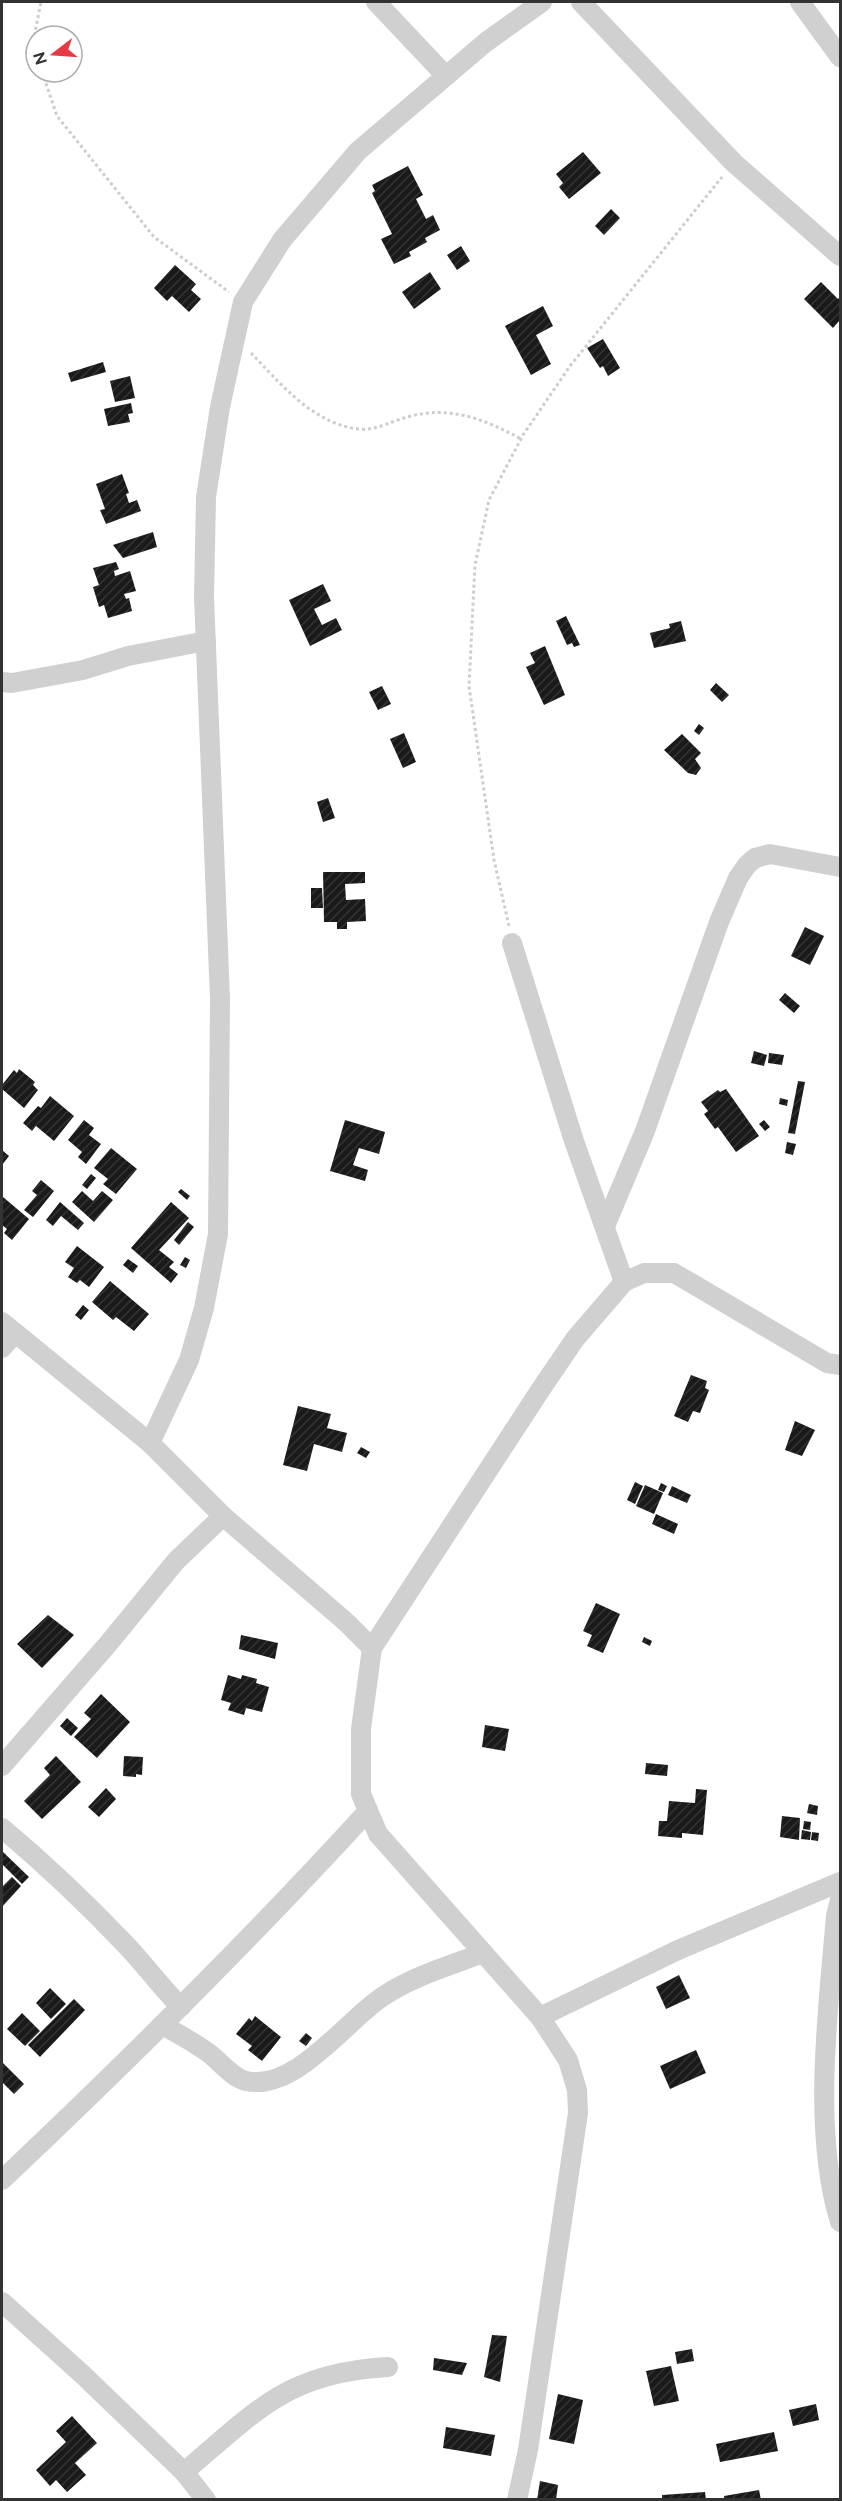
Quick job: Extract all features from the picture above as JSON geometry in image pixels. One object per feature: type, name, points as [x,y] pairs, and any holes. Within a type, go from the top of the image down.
[{"type":"street","points":[[376,2],[446,76]]},
{"type":"street","points":[[150,1443],[189,1360],[204,1308],[218,1234],[220,999],[204,597],[206,497],[220,407],[243,302],[282,240],[358,151],[486,42],[542,2]]},
{"type":"street","points":[[581,2],[734,162],[840,256]]},
{"type":"street","points":[[800,2],[840,57]]},
{"type":"street","points":[[2,682],[83,670],[128,656],[206,641]]},
{"type":"street","points":[[604,1227],[645,1131],[719,922],[738,878],[755,858],[770,854],[840,867]]},
{"type":"street","points":[[513,943],[545,1053],[624,1282]]},
{"type":"street","points":[[517,2499],[528,2450],[578,2113],[577,2090],[568,2060],[540,2017],[378,1834],[361,1794],[361,1729],[372,1648],[552,1372],[576,1339],[624,1282],[644,1273],[674,1273],[827,1363],[840,1365]]},
{"type":"street","points":[[6,1335],[150,1443],[223,1516],[346,1622],[372,1648]]},
{"type":"street","points":[[2,1766],[60,1696],[108,1644],[176,1561],[223,1516]]},
{"type":"street","points":[[2,2180],[181,2007],[288,1898],[368,1811]]},
{"type":"street","points":[[2,1828],[29,1851],[126,1945],[181,2007]]},
{"type":"street","points":[[540,2017],[678,1950],[840,1882]]},
{"type":"street","points":[[840,1900],[836,1917],[831,1981],[833,2077],[825,2139],[831,2191],[840,2223]]},
{"type":"street","points":[[162,2025],[190,2040],[243,2081],[265,2083],[290,2071],[322,2049],[381,1998],[411,1980],[483,1953]]},
{"type":"street","points":[[2,2302],[82,2374],[184,2472],[206,2499]]},
{"type":"street","points":[[184,2472],[278,2397],[354,2369],[388,2367]]},
{"type":"path","points":[[37,24],[41,2]]},
{"type":"path","points":[[46,84],[57,116],[154,237],[243,302]]},
{"type":"path","points":[[513,943],[494,860],[469,686],[478,554],[489,500],[521,440],[570,366],[734,162]]},
{"type":"path","points":[[235,337],[292,395],[313,412],[340,424],[359,429],[378,427],[420,413],[459,413],[488,422],[521,440]]},
{"type":"building","points":[[583,152],[601,173],[569,199],[559,187],[563,183],[556,174]]},
{"type":"building","points":[[408,166],[423,195],[416,199],[426,219],[433,215],[440,230],[425,238],[427,242],[409,252],[411,256],[394,264],[381,239],[392,234],[372,193],[375,191],[372,185]]},
{"type":"building","points":[[611,209],[620,218],[604,235],[595,226]]},
{"type":"building","points":[[461,246],[470,261],[457,270],[447,255]]},
{"type":"building","points":[[175,265],[196,284],[191,290],[201,299],[189,312],[172,296],[167,301],[154,288]]},
{"type":"building","points":[[430,272],[441,289],[414,309],[402,292]]},
{"type":"building","points":[[821,282],[838,299],[840,297],[840,320],[833,328],[804,299]]},
{"type":"building","points":[[543,306],[553,326],[536,335],[551,364],[531,375],[505,326]]},
{"type":"building","points":[[603,339],[620,368],[608,376],[603,366],[600,368],[587,348]]},
{"type":"building","points":[[103,362],[106,372],[71,382],[68,373]]},
{"type":"building","points":[[130,376],[135,398],[115,402],[110,381]]},
{"type":"building","points":[[131,403],[133,413],[128,414],[130,422],[108,426],[104,409]]},
{"type":"building","points":[[122,474],[129,493],[126,494],[129,503],[137,500],[141,511],[106,524],[100,510],[105,509],[96,484]]},
{"type":"building","points":[[153,532],[157,547],[123,558],[113,545]]},
{"type":"building","points":[[116,562],[119,569],[114,571],[115,576],[130,571],[136,591],[124,594],[126,599],[129,598],[132,611],[108,618],[104,605],[99,607],[93,587],[99,585],[93,568]]},
{"type":"building","points":[[323,584],[331,601],[314,609],[322,625],[336,618],[342,630],[310,646],[289,600]]},
{"type":"building","points":[[566,616],[580,645],[574,647],[572,643],[567,645],[556,621]]},
{"type":"building","points":[[681,621],[686,641],[654,648],[650,633],[670,628],[669,624]]},
{"type":"building","points":[[545,646],[565,695],[544,705],[526,667],[535,663],[530,653]]},
{"type":"building","points":[[716,683],[729,695],[722,702],[710,690]]},
{"type":"building","points":[[382,686],[391,704],[378,710],[369,692]]},
{"type":"building","points":[[699,724],[704,728],[699,735],[694,731]]},
{"type":"building","points":[[404,733],[416,762],[403,768],[390,739]]},
{"type":"building","points":[[682,734],[701,753],[695,759],[701,768],[696,775],[688,773],[664,750]]},
{"type":"building","points":[[328,798],[335,818],[323,822],[317,802]]},
{"type":"building","points":[[323,872],[365,872],[365,883],[345,884],[346,900],[365,899],[366,921],[347,922],[347,929],[337,929],[337,922],[324,922]]},
{"type":"building","points":[[311,888],[322,888],[323,908],[311,908]]},
{"type":"building","points":[[805,927],[824,936],[810,965],[791,956]]},
{"type":"building","points":[[785,993],[800,1006],[794,1013],[779,1000]]},
{"type":"building","points":[[754,1051],[767,1055],[764,1066],[751,1063]]},
{"type":"building","points":[[769,1053],[784,1055],[782,1065],[768,1063]]},
{"type":"building","points":[[19,1069],[35,1082],[33,1085],[38,1090],[24,1108],[2,1089],[2,1085],[14,1070],[17,1073]]},
{"type":"building","points":[[798,1081],[805,1082],[795,1134],[788,1133]]},
{"type":"building","points":[[726,1089],[759,1136],[736,1152],[718,1127],[715,1129],[704,1114],[708,1111],[701,1102],[718,1090],[720,1092]]},
{"type":"building","points":[[50,1096],[74,1116],[54,1141],[36,1126],[32,1131],[23,1123],[38,1106],[41,1108]]},
{"type":"building","points":[[780,1098],[788,1100],[787,1106],[779,1104]]},
{"type":"building","points":[[84,1120],[94,1128],[89,1135],[101,1144],[86,1164],[78,1157],[82,1152],[68,1140]]},
{"type":"building","points":[[345,1120],[385,1132],[379,1154],[359,1148],[353,1165],[368,1170],[365,1181],[330,1171]]},
{"type":"building","points":[[764,1120],[770,1127],[765,1131],[759,1124]]},
{"type":"building","points":[[787,1142],[796,1144],[793,1155],[785,1153]]},
{"type":"building","points":[[111,1148],[137,1169],[116,1194],[103,1184],[108,1179],[94,1168]]},
{"type":"building","points":[[2,1150],[9,1156],[2,1165]]},
{"type":"building","points":[[91,1174],[96,1178],[87,1189],[82,1185]]},
{"type":"building","points":[[41,1180],[54,1191],[33,1217],[24,1210],[37,1195],[32,1191]]},
{"type":"building","points":[[181,1189],[190,1196],[187,1200],[178,1192]]},
{"type":"building","points":[[82,1191],[93,1201],[102,1191],[113,1200],[94,1222],[72,1202]]},
{"type":"building","points":[[3,1197],[29,1219],[12,1240],[4,1233],[7,1229],[2,1225]]},
{"type":"building","points":[[60,1202],[84,1223],[78,1230],[61,1216],[53,1226],[46,1220]]},
{"type":"building","points":[[171,1202],[189,1218],[159,1250],[174,1262],[169,1267],[178,1274],[171,1283],[131,1248]]},
{"type":"building","points":[[188,1222],[194,1227],[179,1245],[174,1240]]},
{"type":"building","points":[[77,1246],[104,1267],[89,1287],[80,1280],[77,1283],[68,1277],[74,1268],[65,1262]]},
{"type":"building","points":[[185,1257],[190,1260],[186,1268],[180,1265]]},
{"type":"building","points":[[128,1259],[138,1266],[133,1273],[123,1265]]},
{"type":"building","points":[[110,1281],[149,1314],[134,1331],[116,1317],[113,1320],[92,1302]]},
{"type":"building","points":[[83,1305],[89,1310],[81,1320],[75,1315]]},
{"type":"building","points":[[691,1375],[707,1381],[705,1388],[709,1390],[700,1413],[693,1411],[688,1422],[674,1416]]},
{"type":"building","points":[[298,1406],[331,1414],[327,1428],[347,1433],[342,1452],[314,1444],[307,1471],[283,1465]]},
{"type":"building","points":[[795,1421],[815,1430],[802,1456],[785,1450]]},
{"type":"building","points":[[361,1447],[370,1452],[366,1458],[357,1453]]},
{"type":"building","points":[[635,1482],[643,1486],[635,1504],[627,1500]]},
{"type":"building","points":[[661,1483],[667,1486],[664,1492],[658,1490]]},
{"type":"building","points":[[645,1485],[663,1493],[654,1514],[636,1506]]},
{"type":"building","points":[[672,1486],[691,1495],[687,1503],[668,1495]]},
{"type":"building","points":[[656,1514],[678,1524],[674,1534],[652,1524]]},
{"type":"building","points":[[596,1603],[620,1614],[603,1653],[587,1646],[592,1635],[583,1631]]},
{"type":"building","points":[[48,1615],[74,1635],[42,1668],[17,1644]]},
{"type":"building","points":[[241,1635],[278,1643],[275,1659],[239,1649]]},
{"type":"building","points":[[644,1637],[652,1641],[650,1646],[642,1642]]},
{"type":"building","points":[[228,1675],[241,1679],[242,1675],[257,1679],[256,1683],[269,1687],[262,1712],[246,1708],[244,1715],[228,1710],[231,1703],[221,1700]]},
{"type":"building","points":[[101,1694],[130,1722],[97,1758],[74,1737],[91,1719],[84,1713]]},
{"type":"building","points":[[67,1718],[78,1728],[71,1736],[60,1726]]},
{"type":"building","points":[[485,1725],[509,1729],[505,1751],[482,1747]]},
{"type":"building","points":[[56,1756],[81,1782],[42,1819],[24,1801],[50,1775],[44,1768]]},
{"type":"building","points":[[124,1756],[143,1757],[142,1775],[123,1776]]},
{"type":"building","points":[[646,1763],[668,1765],[667,1776],[645,1774]]},
{"type":"building","points":[[106,1788],[116,1799],[99,1817],[88,1807]]},
{"type":"building","points":[[696,1789],[707,1790],[703,1835],[682,1833],[682,1838],[658,1836],[659,1821],[667,1821],[669,1801],[695,1803]]},
{"type":"building","points":[[809,1804],[818,1806],[817,1815],[807,1813]]},
{"type":"building","points":[[782,1816],[800,1818],[799,1840],[780,1837]]},
{"type":"building","points":[[804,1821],[811,1822],[810,1830],[803,1829]]},
{"type":"building","points":[[802,1830],[811,1832],[810,1840],[801,1839]]},
{"type":"building","points":[[812,1832],[819,1833],[818,1841],[811,1840]]},
{"type":"building","points":[[2,1851],[29,1877],[22,1884],[2,1864]]},
{"type":"building","points":[[12,1877],[21,1886],[2,1907],[2,1887]]},
{"type":"building","points":[[679,1975],[690,1998],[666,2009],[656,1987]]},
{"type":"building","points":[[50,1988],[66,2004],[51,2019],[36,2003]]},
{"type":"building","points":[[74,1999],[85,2010],[40,2057],[28,2045]]},
{"type":"building","points":[[22,2013],[40,2031],[25,2046],[7,2029]]},
{"type":"building","points":[[255,2016],[281,2037],[262,2061],[248,2050],[252,2046],[236,2034],[249,2018],[252,2021]]},
{"type":"building","points":[[306,2033],[312,2038],[306,2046],[299,2041]]},
{"type":"building","points":[[696,2050],[706,2073],[670,2089],[660,2066]]},
{"type":"building","points":[[2,2062],[24,2084],[14,2094],[2,2082]]},
{"type":"building","points":[[492,2335],[507,2336],[500,2382],[484,2377]]},
{"type":"building","points":[[692,2349],[694,2361],[677,2364],[675,2352]]},
{"type":"building","points":[[434,2358],[467,2363],[462,2375],[433,2370]]},
{"type":"building","points":[[671,2366],[679,2401],[654,2406],[646,2371]]},
{"type":"building","points":[[558,2394],[583,2400],[574,2444],[549,2439]]},
{"type":"building","points":[[816,2404],[819,2420],[793,2426],[789,2410]]},
{"type":"building","points":[[72,2416],[97,2443],[75,2463],[86,2475],[67,2492],[56,2480],[50,2486],[36,2470],[66,2442],[56,2431]]},
{"type":"building","points":[[446,2427],[495,2435],[491,2456],[443,2448]]},
{"type":"building","points":[[774,2432],[778,2451],[720,2462],[716,2444]]},
{"type":"building","points":[[540,2481],[558,2485],[556,2500],[537,2500]]},
{"type":"building","points":[[759,2490],[761,2500],[724,2500],[724,2496]]},
{"type":"building","points":[[705,2492],[706,2500],[662,2500],[662,2495]]}]
